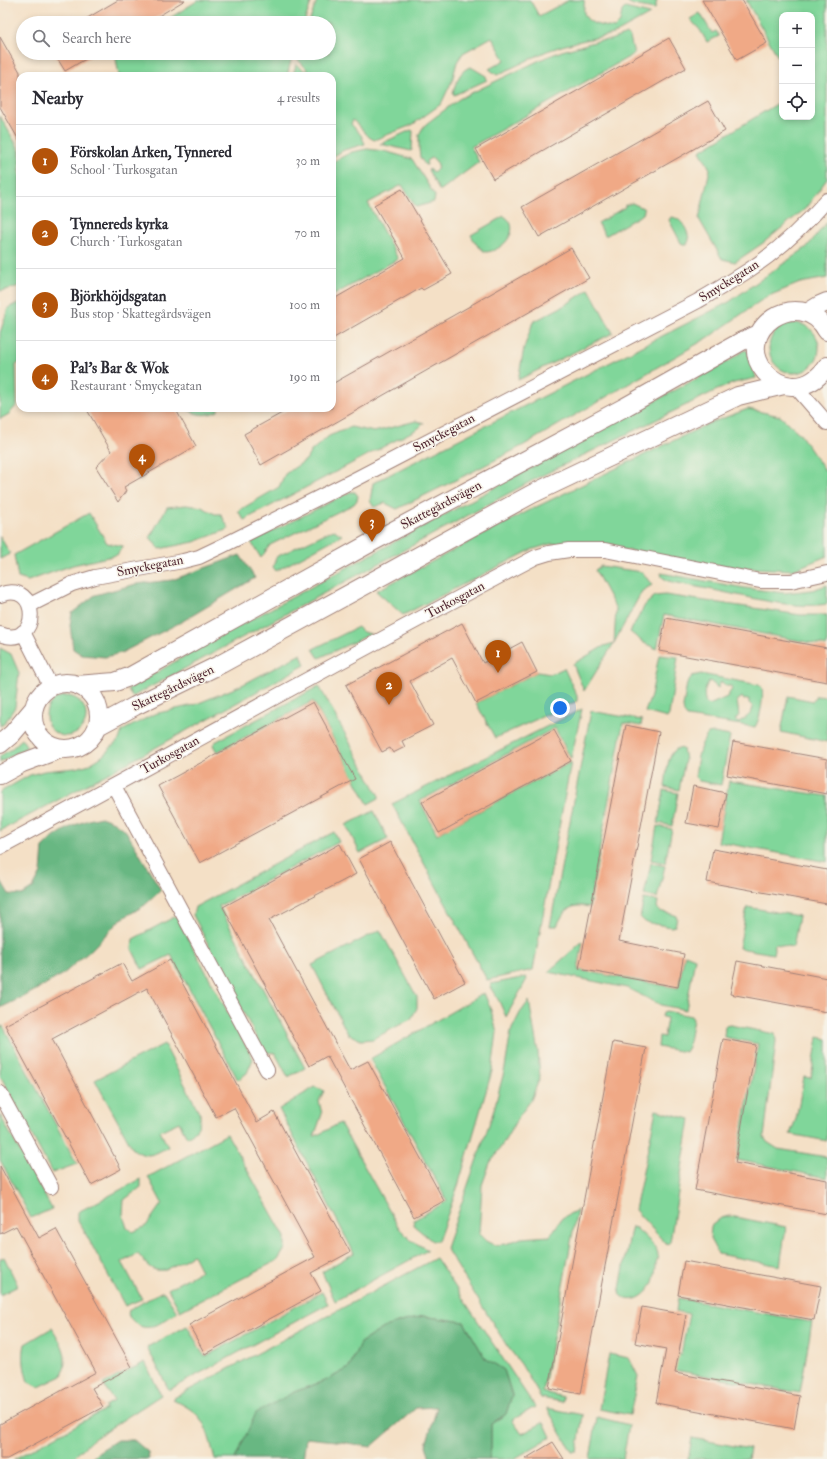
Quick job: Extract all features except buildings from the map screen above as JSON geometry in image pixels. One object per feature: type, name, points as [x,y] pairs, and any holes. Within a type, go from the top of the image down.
[{"type":"street","name":"Smyckegatan","points":[[30,605],[72,584],[95,577],[199,557],[354,480],[698,301],[766,258],[813,217],[827,200]]},
{"type":"street","points":[[807,314],[827,302]]},
{"type":"street","name":"Skattegårdsvägen","points":[[51,687],[64,683],[77,685],[115,682],[129,677],[365,546],[626,407],[742,340],[759,334],[767,322],[779,314],[793,311],[807,314],[820,321],[827,331]]},
{"type":"street","points":[[759,334],[756,348],[762,368],[772,378],[790,385],[827,423]]},
{"type":"street","name":"Skattegårdsvägen","points":[[0,775],[22,763],[60,749],[72,749],[83,744],[92,737],[98,726],[135,706],[221,664],[532,494],[738,396],[790,385],[806,384],[816,379],[827,366]]},
{"type":"street","name":"Turkosgatan","points":[[0,847],[403,627],[536,557],[569,550],[605,550],[760,581],[791,581],[827,573]]},
{"type":"street","points":[[0,594],[17,594],[25,598],[30,605],[32,612],[28,626],[23,632],[10,636],[0,634]]},
{"type":"street","points":[[23,632],[51,687],[42,693],[35,702],[33,721],[38,734],[47,744],[60,749]]},
{"type":"street","points":[[77,685],[84,688],[94,698],[99,712],[98,726]]},
{"type":"street","points":[[0,744],[12,734],[34,708]]},
{"type":"street","points":[[114,786],[267,1070]]},
{"type":"street","points":[[0,1094],[51,1187]]},
{"type":"green space","points":[[312,0],[306,16],[173,16],[197,1]]},
{"type":"green space","points":[[317,0],[530,0],[539,16],[569,0],[584,0],[584,13],[589,20],[601,26],[614,28],[620,22],[622,11],[625,8],[650,14],[614,34],[576,42],[547,51],[497,75],[489,69],[505,60],[492,37],[463,53],[457,62],[452,81],[441,104],[412,125],[374,140],[369,137],[353,120],[351,124],[361,135],[365,144],[344,150],[336,155],[336,72],[307,72],[307,69],[298,60],[336,60],[336,16],[311,16]]},
{"type":"green space","points":[[623,0],[657,0],[654,9],[633,5]]},
{"type":"green space","points":[[746,0],[827,0],[827,179],[805,209],[763,243],[735,262],[722,259],[699,219],[710,169],[700,151],[779,103],[779,120],[815,120],[815,12],[779,12],[779,59]]},
{"type":"green space","points":[[700,13],[712,33],[716,31],[719,36],[707,42],[700,30],[690,19]]},
{"type":"green space","points":[[627,34],[630,37],[634,54],[471,147],[479,162],[439,190],[428,170],[429,169],[433,172],[437,169],[438,164],[433,158],[431,158],[426,161],[427,165],[425,165],[420,157],[419,135],[426,124],[459,99],[542,59],[562,51],[598,41],[610,40]]},
{"type":"green space","points":[[116,60],[291,60],[288,72],[118,72]]},
{"type":"green space","points":[[296,64],[306,72],[294,72]]},
{"type":"green space","points":[[471,67],[486,76],[487,80],[454,95],[453,93],[461,73],[467,68]]},
{"type":"green space","points":[[0,116],[16,144],[16,287],[0,291]]},
{"type":"green space","points":[[411,130],[413,131],[411,151],[380,144]]},
{"type":"green space","points":[[367,149],[384,151],[412,159],[435,196],[434,202],[416,207],[402,185],[368,203],[398,259],[336,294],[336,160],[352,152]]},
{"type":"green space","points":[[632,203],[643,208],[643,214],[605,235],[598,223],[625,207],[625,205]]},
{"type":"green space","points":[[504,216],[512,227],[511,233],[504,244],[492,251],[485,252],[476,244],[471,235]]},
{"type":"green space","points":[[671,217],[678,219],[686,228],[689,240],[687,245],[683,245],[681,243],[669,220]]},
{"type":"green space","points":[[827,222],[827,278],[800,283],[766,297],[709,337],[524,445],[397,509],[385,503],[374,507],[370,501],[373,483],[729,302],[807,247]]},
{"type":"green space","points":[[589,289],[613,333],[518,380],[524,348],[533,322],[567,304]]},
{"type":"green space","points":[[16,304],[16,406],[9,414],[0,419],[0,333],[8,308]]},
{"type":"green space","points":[[789,323],[799,323],[812,330],[819,343],[819,353],[812,366],[799,373],[789,373],[780,369],[773,362],[769,353],[769,343],[773,334],[780,327]]},
{"type":"green space","points":[[744,350],[748,351],[756,378],[734,383],[715,391],[539,477],[132,697],[128,689],[202,646],[729,361]]},
{"type":"green space","points":[[748,409],[780,416],[800,434],[827,474],[827,556],[793,570],[726,567],[577,542],[550,544],[531,550],[403,615],[376,591],[532,509],[710,423]]},
{"type":"green space","points":[[192,412],[215,412],[210,414]]},
{"type":"green space","points":[[416,421],[424,423],[419,428],[244,520],[238,511],[279,487],[285,474],[306,460],[311,451],[329,436],[351,427],[374,432]]},
{"type":"green space","points":[[350,492],[355,492],[358,496],[354,504],[270,545],[261,558],[251,542]]},
{"type":"green space","points":[[186,505],[202,507],[215,514],[221,514],[229,529],[194,542],[159,549],[150,537],[167,507]]},
{"type":"green space","points":[[89,513],[107,543],[123,546],[117,555],[73,565],[28,581],[18,578],[14,555]]},
{"type":"green space","points":[[334,530],[342,535],[276,571],[273,567],[276,557]]},
{"type":"green space","points":[[0,536],[10,554],[0,559]]},
{"type":"green space","points":[[240,555],[255,578],[183,621],[121,653],[105,657],[82,655],[73,649],[70,625],[72,613],[95,595],[136,584],[172,580]]},
{"type":"green space","points":[[601,566],[642,572],[652,585],[642,591],[614,643],[616,609],[595,570]]},
{"type":"green space","points":[[661,573],[745,588],[784,593],[812,590],[827,585],[827,604],[791,605],[767,601],[668,581],[662,577]]},
{"type":"green space","points":[[665,595],[801,615],[827,615],[827,646],[664,615],[657,649],[644,643],[630,632],[645,605],[655,596]]},
{"type":"green space","points":[[358,627],[363,632],[371,634],[319,658],[313,649]]},
{"type":"green space","points":[[614,643],[584,691],[573,664],[604,646]]},
{"type":"green space","points":[[0,648],[11,654],[19,673],[15,707],[4,724],[0,726]]},
{"type":"green space","points":[[301,654],[305,665],[146,753],[0,831],[0,792],[30,775],[44,771],[75,768],[90,764],[101,757],[119,740],[122,731],[154,714],[194,705],[240,686]]},
{"type":"green space","points":[[659,655],[678,657],[669,715],[667,718],[645,712],[651,696]]},
{"type":"green space","points":[[564,668],[577,696],[577,701],[495,738],[476,703],[537,672],[551,674]]},
{"type":"green space","points":[[701,674],[759,685],[762,688],[762,702],[760,714],[755,727],[687,717],[684,713],[683,707],[687,683],[692,676]],"holes":[[[709,681],[718,688],[719,684],[722,682],[726,686],[731,686],[732,689],[727,697],[709,705],[706,703],[704,697],[705,689]],[[742,697],[744,700],[749,699],[749,703],[753,707],[751,713],[738,723],[735,720],[739,715],[737,701]]]},
{"type":"green space","points":[[319,686],[379,796],[379,798],[368,804],[313,701],[217,752],[213,745],[215,742]]},
{"type":"green space","points":[[66,696],[77,699],[83,705],[86,716],[83,727],[77,733],[66,736],[55,733],[49,727],[46,716],[49,705],[55,699]]},
{"type":"green space","points":[[788,696],[813,701],[816,696],[827,697],[827,742],[781,732]]},
{"type":"green space","points":[[582,709],[571,759],[555,728],[420,801],[437,834],[571,762],[533,970],[487,980],[392,804]]},
{"type":"green space","points":[[591,711],[642,720],[641,726],[623,723],[589,907],[573,907],[565,912],[557,926],[550,926]]},
{"type":"green space","points":[[714,733],[730,736],[721,785],[699,781],[695,777],[698,754],[702,744],[708,734]]},
{"type":"green space","points":[[22,739],[27,747],[0,763],[0,756]]},
{"type":"green space","points":[[678,748],[683,749],[685,760],[679,790],[665,787],[669,760],[674,751]]},
{"type":"green space","points":[[729,781],[827,796],[827,862],[718,842]]},
{"type":"green space","points":[[664,790],[678,793],[672,826],[658,823]]},
{"type":"green space","points":[[374,811],[388,839],[360,853],[346,825]]},
{"type":"green space","points":[[101,817],[114,822],[126,831],[161,890],[145,905],[120,920],[91,950],[62,975],[27,995],[0,1008],[0,879],[9,894],[22,895],[33,888],[41,873],[43,847],[49,841],[62,832],[85,821]]},
{"type":"green space","points":[[657,826],[672,829],[665,863],[651,860]]},
{"type":"green space","points":[[334,832],[339,842],[219,906],[305,1068],[288,1077],[275,1053],[264,1052],[193,915],[195,907]]},
{"type":"green space","points":[[651,863],[665,866],[657,898],[644,895]]},
{"type":"green space","points":[[644,899],[658,901],[657,907],[659,911],[675,915],[677,918],[675,926],[671,927],[645,922],[640,917]]},
{"type":"green space","points":[[747,907],[799,916],[793,947],[775,944],[773,954],[739,948]]},
{"type":"green space","points":[[176,916],[253,1059],[247,1073],[238,1080],[171,955],[142,969],[132,949],[133,939]]},
{"type":"green space","points":[[380,930],[417,997],[417,1008],[411,1019],[373,1039],[361,1040],[348,1034],[312,965]]},
{"type":"green space","points":[[583,941],[578,970],[678,988],[685,954],[695,958],[686,1010],[661,1005],[627,988],[548,972]]},
{"type":"green space","points":[[526,977],[527,979],[506,1017],[499,1001],[490,987],[491,984]]},
{"type":"green space","points":[[484,993],[490,1007],[497,1032],[492,1071],[458,1186],[438,1241],[432,1241],[413,1225],[414,1220],[447,1201],[370,1059]]},
{"type":"green space","points":[[529,1001],[538,1052],[540,1077],[531,1100],[517,1119],[490,1163],[482,1185],[479,1234],[486,1241],[494,1245],[506,1244],[521,1238],[550,1236],[562,1218],[577,1210],[543,1392],[563,1397],[562,1402],[541,1398],[521,1364],[507,1346],[446,1248],[493,1113],[505,1068],[511,1031],[520,1013]]},
{"type":"green space","points":[[666,1011],[691,1016],[693,1019],[688,1047],[685,1052],[658,1047],[659,1036],[664,1037],[667,1018],[662,1017],[663,1012]]},
{"type":"green space","points":[[730,1025],[775,1034],[776,1041],[764,1137],[767,1142],[778,1149],[827,1157],[827,1178],[737,1160],[758,1044],[724,1037],[725,1026]]},
{"type":"green space","points":[[3,1026],[77,1164],[52,1173],[0,1075],[0,1027]]},
{"type":"green space","points":[[818,1037],[827,1039],[827,1141],[790,1134],[796,1119],[804,1077],[811,1078]]},
{"type":"green space","points":[[164,1044],[200,1114],[200,1121],[196,1130],[187,1137],[179,1122],[160,1131],[168,1147],[154,1154],[146,1155],[133,1149],[95,1080]]},
{"type":"green space","points":[[315,1087],[324,1091],[319,1101],[322,1114],[314,1137],[340,1123],[399,1228],[412,1241],[428,1250],[335,1301],[322,1272],[354,1253],[279,1109]]},
{"type":"green space","points":[[656,1110],[690,1119],[670,1242],[667,1245],[635,1210]]},
{"type":"green space","points":[[0,1115],[52,1209],[31,1218],[0,1160]]},
{"type":"green space","points":[[227,1134],[285,1237],[285,1249],[278,1260],[180,1311],[168,1289],[201,1271],[193,1255],[166,1270],[156,1270],[149,1267],[138,1254],[122,1262],[142,1299],[125,1306],[78,1220],[78,1212],[141,1179],[141,1187],[124,1200],[123,1215],[127,1228],[133,1232],[146,1226],[162,1203],[148,1177]]},
{"type":"green space","points":[[730,1216],[786,1227],[780,1266],[718,1254],[710,1239],[711,1226],[721,1218]]},
{"type":"green space","points":[[632,1227],[636,1228],[650,1242],[657,1251],[658,1256],[651,1287],[639,1298],[629,1299],[624,1298],[619,1294]]},
{"type":"green space","points":[[4,1257],[18,1286],[0,1295],[0,1259]]},
{"type":"green space","points":[[436,1258],[535,1407],[512,1420],[522,1434],[544,1422],[551,1437],[514,1459],[489,1459],[491,1447],[491,1424],[506,1414],[512,1395],[504,1370],[485,1358],[464,1322],[423,1316],[387,1326],[360,1343],[349,1368],[327,1380],[294,1392],[244,1441],[235,1459],[215,1459],[207,1431],[202,1421],[190,1409],[172,1399]]},
{"type":"green space","points":[[161,1292],[164,1292],[177,1312],[163,1322],[151,1327],[139,1326],[127,1314],[128,1311]]},
{"type":"green space","points":[[322,1292],[328,1304],[169,1390],[147,1347],[187,1326],[205,1357]]},
{"type":"green space","points":[[678,1298],[812,1322],[800,1393],[663,1368],[666,1353],[681,1354],[689,1314],[676,1311]]},
{"type":"green space","points":[[423,1316],[464,1322],[485,1358],[504,1370],[512,1395],[506,1414],[491,1424],[491,1447],[489,1459],[430,1459],[426,1445],[437,1407],[416,1408],[371,1447],[306,1438],[303,1459],[235,1459],[256,1413],[294,1392],[327,1380],[349,1368],[360,1343],[387,1326]]},
{"type":"green space","points":[[52,1328],[64,1351],[64,1369],[62,1376],[39,1387],[28,1382],[24,1363],[25,1344]]},
{"type":"green space","points":[[609,1354],[629,1358],[638,1376],[630,1415],[599,1409]]},
{"type":"green space","points":[[145,1362],[161,1395],[92,1440],[72,1459],[14,1459],[106,1409],[105,1406],[114,1401],[103,1384]]},
{"type":"green space","points":[[547,1408],[583,1415],[577,1452],[572,1452]]},
{"type":"green space","points":[[597,1417],[629,1425],[623,1459],[590,1459]]},
{"type":"green space","points":[[692,1438],[750,1449],[748,1459],[688,1459]]},
{"type":"green space","points":[[117,1440],[134,1440],[148,1452],[149,1459],[91,1459],[98,1452]]},
{"type":"place","name":"Pal's Bar & Wok","points":[[142,477]]},
{"type":"place","name":"Björkhöjdsgatan","points":[[372,542]]},
{"type":"place","name":"Förskolan Arken, Tynnered","points":[[498,673]]},
{"type":"place","name":"Tynnereds kyrka","points":[[389,705]]}]
